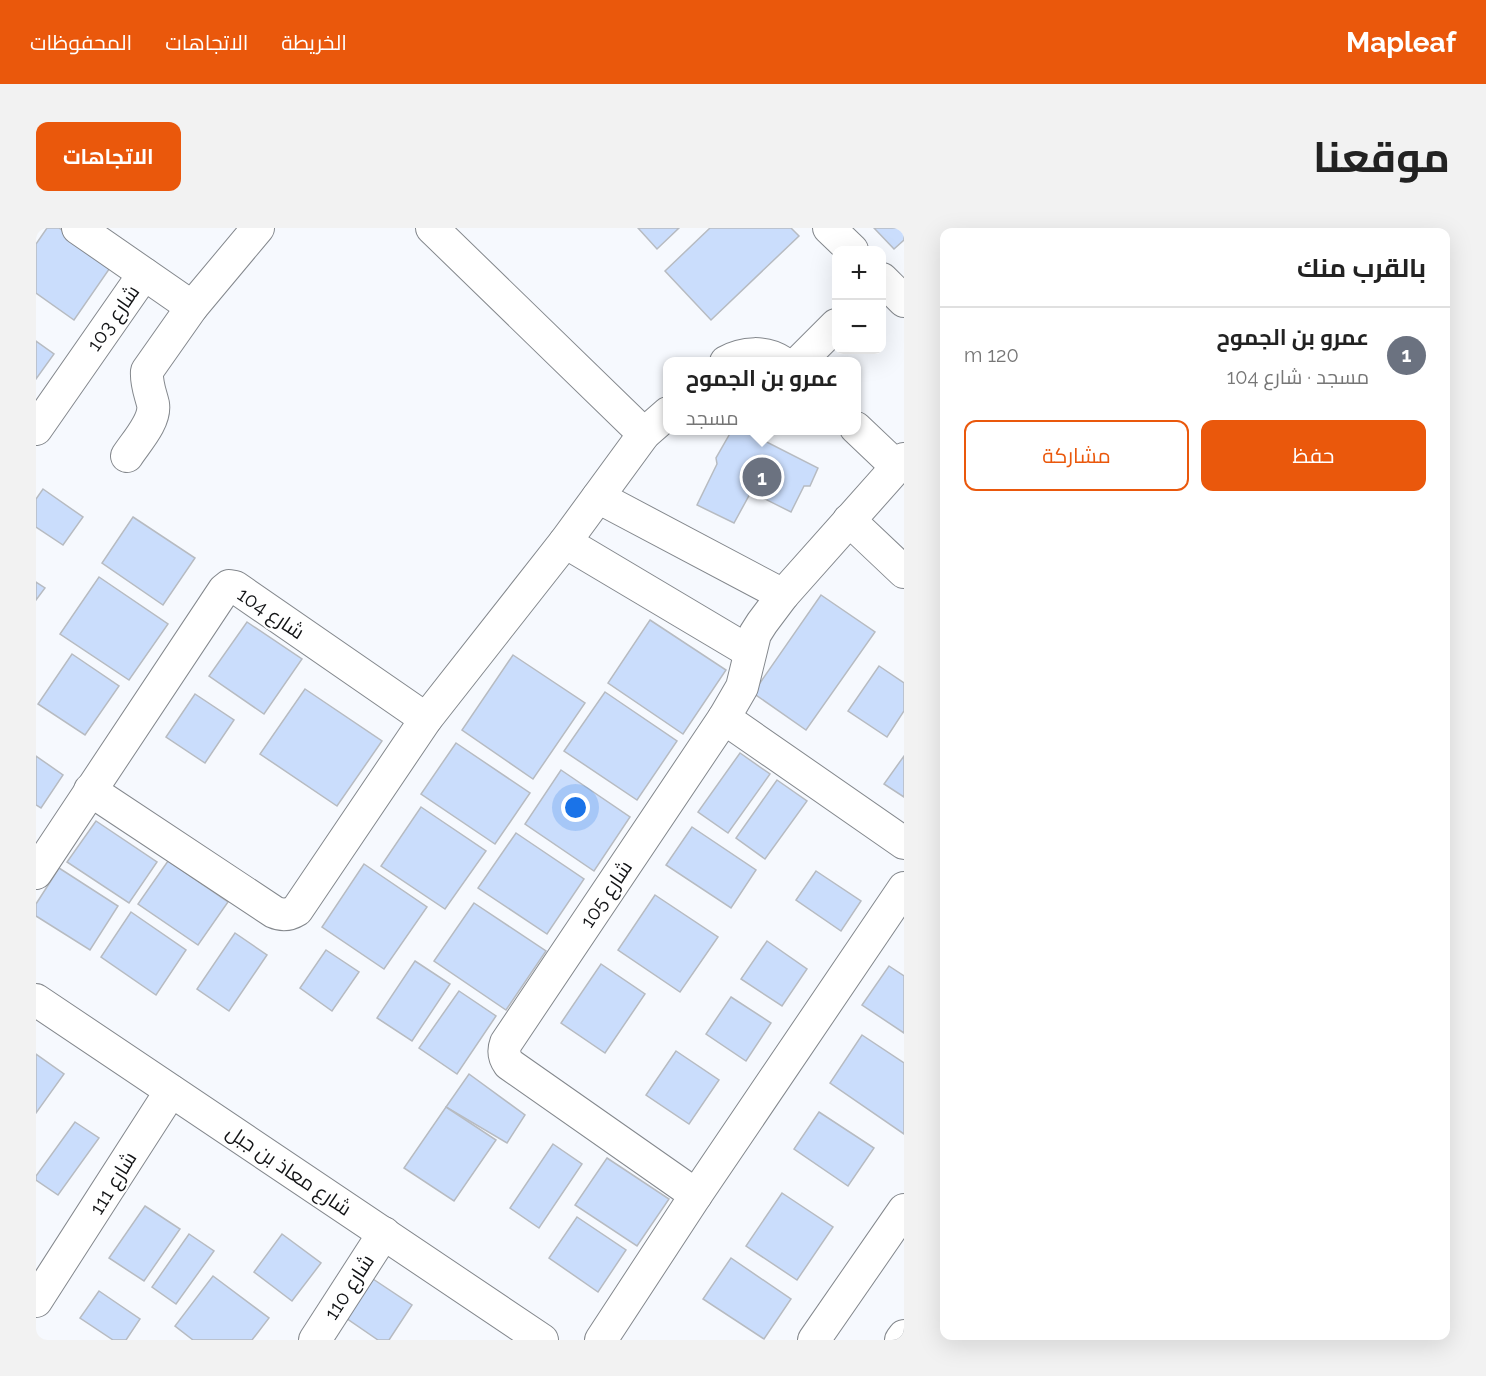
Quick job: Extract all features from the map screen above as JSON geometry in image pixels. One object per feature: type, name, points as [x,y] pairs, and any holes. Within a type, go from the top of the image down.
[{"type":"street","name":"شارع 103","points":[[36,429],[144,274],[78,228]]},
{"type":"street","points":[[127,456],[151,419],[154,407],[146,381],[147,371],[192,307],[258,228]]},
{"type":"street","points":[[432,228],[644,434]]},
{"type":"street","points":[[829,228],[848,246]]},
{"type":"street","points":[[144,274],[192,307]]},
{"type":"street","points":[[886,283],[904,301]]},
{"type":"street","points":[[805,357],[832,330]]},
{"type":"street","points":[[738,357],[745,354],[759,354],[768,357]]},
{"type":"street","points":[[90,790],[274,912],[284,915],[291,914],[297,910],[426,719],[565,542],[644,434],[663,417]]},
{"type":"street","points":[[861,432],[901,463],[783,596],[755,634],[742,687],[724,718],[904,843]]},
{"type":"street","points":[[598,497],[783,596]]},
{"type":"street","points":[[849,520],[904,572]]},
{"type":"street","points":[[565,542],[750,652]]},
{"type":"street","name":"شارع 104","points":[[36,873],[229,586],[235,587],[426,719]]},
{"type":"street","name":"شارع 105","points":[[696,1195],[509,1064],[504,1049],[519,1023],[724,718]]},
{"type":"street","points":[[601,1340],[696,1195],[904,888]]},
{"type":"street","name":"شارع معاذ بن جبل","points":[[36,1000],[542,1340]]},
{"type":"street","name":"شارع 111","points":[[36,1301],[45,1268],[171,1091]]},
{"type":"street","points":[[814,1340],[904,1210]]},
{"type":"street","name":"شارع 110","points":[[315,1340],[384,1233]]},
{"type":"street","points":[[901,1340],[904,1336]]},
{"type":"building","points":[[47,228],[59,228],[112,265],[74,320],[36,293],[36,244]]},
{"type":"building","points":[[638,228],[679,228],[657,249]]},
{"type":"building","points":[[710,228],[791,228],[799,236],[711,320],[665,271]]},
{"type":"building","points":[[874,228],[904,228],[904,240],[894,249]]},
{"type":"building","points":[[36,341],[54,354],[36,379]]},
{"type":"building","points":[[729,435],[753,435],[818,468],[810,486],[804,486],[791,512],[751,492],[734,523],[697,505],[717,464],[716,458]]},
{"type":"building","points":[[43,489],[83,517],[63,545],[36,527],[36,499]]},
{"type":"building","points":[[133,517],[195,558],[163,605],[102,563]]},
{"type":"building","points":[[99,577],[168,624],[129,680],[60,634]]},
{"type":"building","points":[[36,582],[45,588],[36,600]]},
{"type":"building","points":[[821,595],[875,632],[806,730],[753,693]]},
{"type":"building","points":[[650,620],[726,670],[683,734],[608,683]]},
{"type":"building","points":[[247,622],[302,659],[264,714],[209,676]]},
{"type":"building","points":[[72,654],[119,686],[85,735],[38,704]]},
{"type":"building","points":[[513,655],[585,703],[533,779],[462,730]]},
{"type":"building","points":[[879,666],[904,683],[904,711],[887,737],[848,711]]},
{"type":"building","points":[[305,689],[382,741],[337,806],[260,754]]},
{"type":"building","points":[[605,692],[677,741],[637,800],[564,751]]},
{"type":"building","points":[[195,694],[234,720],[205,763],[166,737]]},
{"type":"building","points":[[456,743],[530,793],[495,844],[421,794]]},
{"type":"building","points":[[740,753],[770,774],[728,833],[698,812]]},
{"type":"building","points":[[36,756],[63,775],[41,808],[36,805]]},
{"type":"building","points":[[904,756],[904,797],[884,784]]},
{"type":"building","points":[[561,770],[630,817],[594,871],[525,824]]},
{"type":"building","points":[[777,780],[807,801],[765,859],[736,838]]},
{"type":"building","points":[[421,807],[486,851],[445,909],[381,866]]},
{"type":"building","points":[[96,821],[157,862],[129,903],[67,862]]},
{"type":"building","points":[[692,827],[756,870],[731,908],[666,865]]},
{"type":"building","points":[[516,833],[584,879],[547,934],[478,888]]},
{"type":"building","points":[[168,861],[228,902],[198,945],[138,904]]},
{"type":"building","points":[[364,864],[427,907],[384,969],[322,927]]},
{"type":"building","points":[[59,868],[118,906],[90,950],[36,916],[36,904]]},
{"type":"building","points":[[816,871],[861,901],[841,931],[796,900]]},
{"type":"building","points":[[655,895],[718,937],[680,992],[618,950]]},
{"type":"building","points":[[474,903],[546,951],[506,1010],[434,961]]},
{"type":"building","points":[[131,912],[186,950],[156,995],[101,957]]},
{"type":"building","points":[[235,933],[267,955],[229,1011],[197,989]]},
{"type":"building","points":[[767,941],[807,969],[782,1006],[741,979]]},
{"type":"building","points":[[326,950],[359,972],[332,1011],[300,988]]},
{"type":"building","points":[[415,961],[450,984],[412,1041],[377,1018]]},
{"type":"building","points":[[601,964],[645,994],[605,1053],[561,1023]]},
{"type":"building","points":[[889,966],[904,976],[904,1033],[862,1005]]},
{"type":"building","points":[[459,991],[496,1016],[457,1074],[419,1048]]},
{"type":"building","points":[[731,997],[771,1023],[746,1061],[706,1034]]},
{"type":"building","points":[[862,1035],[904,1063],[904,1134],[830,1083]]},
{"type":"building","points":[[676,1051],[719,1080],[689,1124],[646,1095]]},
{"type":"building","points":[[36,1054],[64,1074],[36,1113]]},
{"type":"building","points":[[469,1074],[525,1115],[507,1143],[446,1107]]},
{"type":"building","points":[[446,1107],[496,1140],[454,1201],[404,1168]]},
{"type":"building","points":[[819,1112],[874,1148],[848,1186],[794,1149]]},
{"type":"building","points":[[75,1122],[99,1138],[58,1195],[36,1180],[36,1176]]},
{"type":"building","points":[[553,1144],[582,1164],[539,1228],[510,1208]]},
{"type":"building","points":[[607,1158],[669,1199],[637,1246],[575,1205]]},
{"type":"building","points":[[782,1193],[833,1227],[797,1280],[746,1246]]},
{"type":"building","points":[[145,1206],[180,1229],[144,1281],[109,1258]]},
{"type":"building","points":[[577,1217],[626,1250],[598,1292],[549,1258]]},
{"type":"building","points":[[189,1234],[214,1251],[176,1304],[152,1287]]},
{"type":"building","points":[[282,1234],[321,1263],[292,1301],[254,1272]]},
{"type":"building","points":[[731,1258],[791,1299],[764,1339],[703,1299]]},
{"type":"building","points":[[213,1276],[269,1318],[252,1340],[193,1340],[175,1326]]},
{"type":"building","points":[[373,1279],[412,1305],[389,1340],[378,1340],[346,1318]]},
{"type":"building","points":[[99,1291],[140,1319],[126,1340],[113,1340],[80,1318]]},
{"type":"place","name":"عمرو بن الجموح","points":[[762,477]]}]
